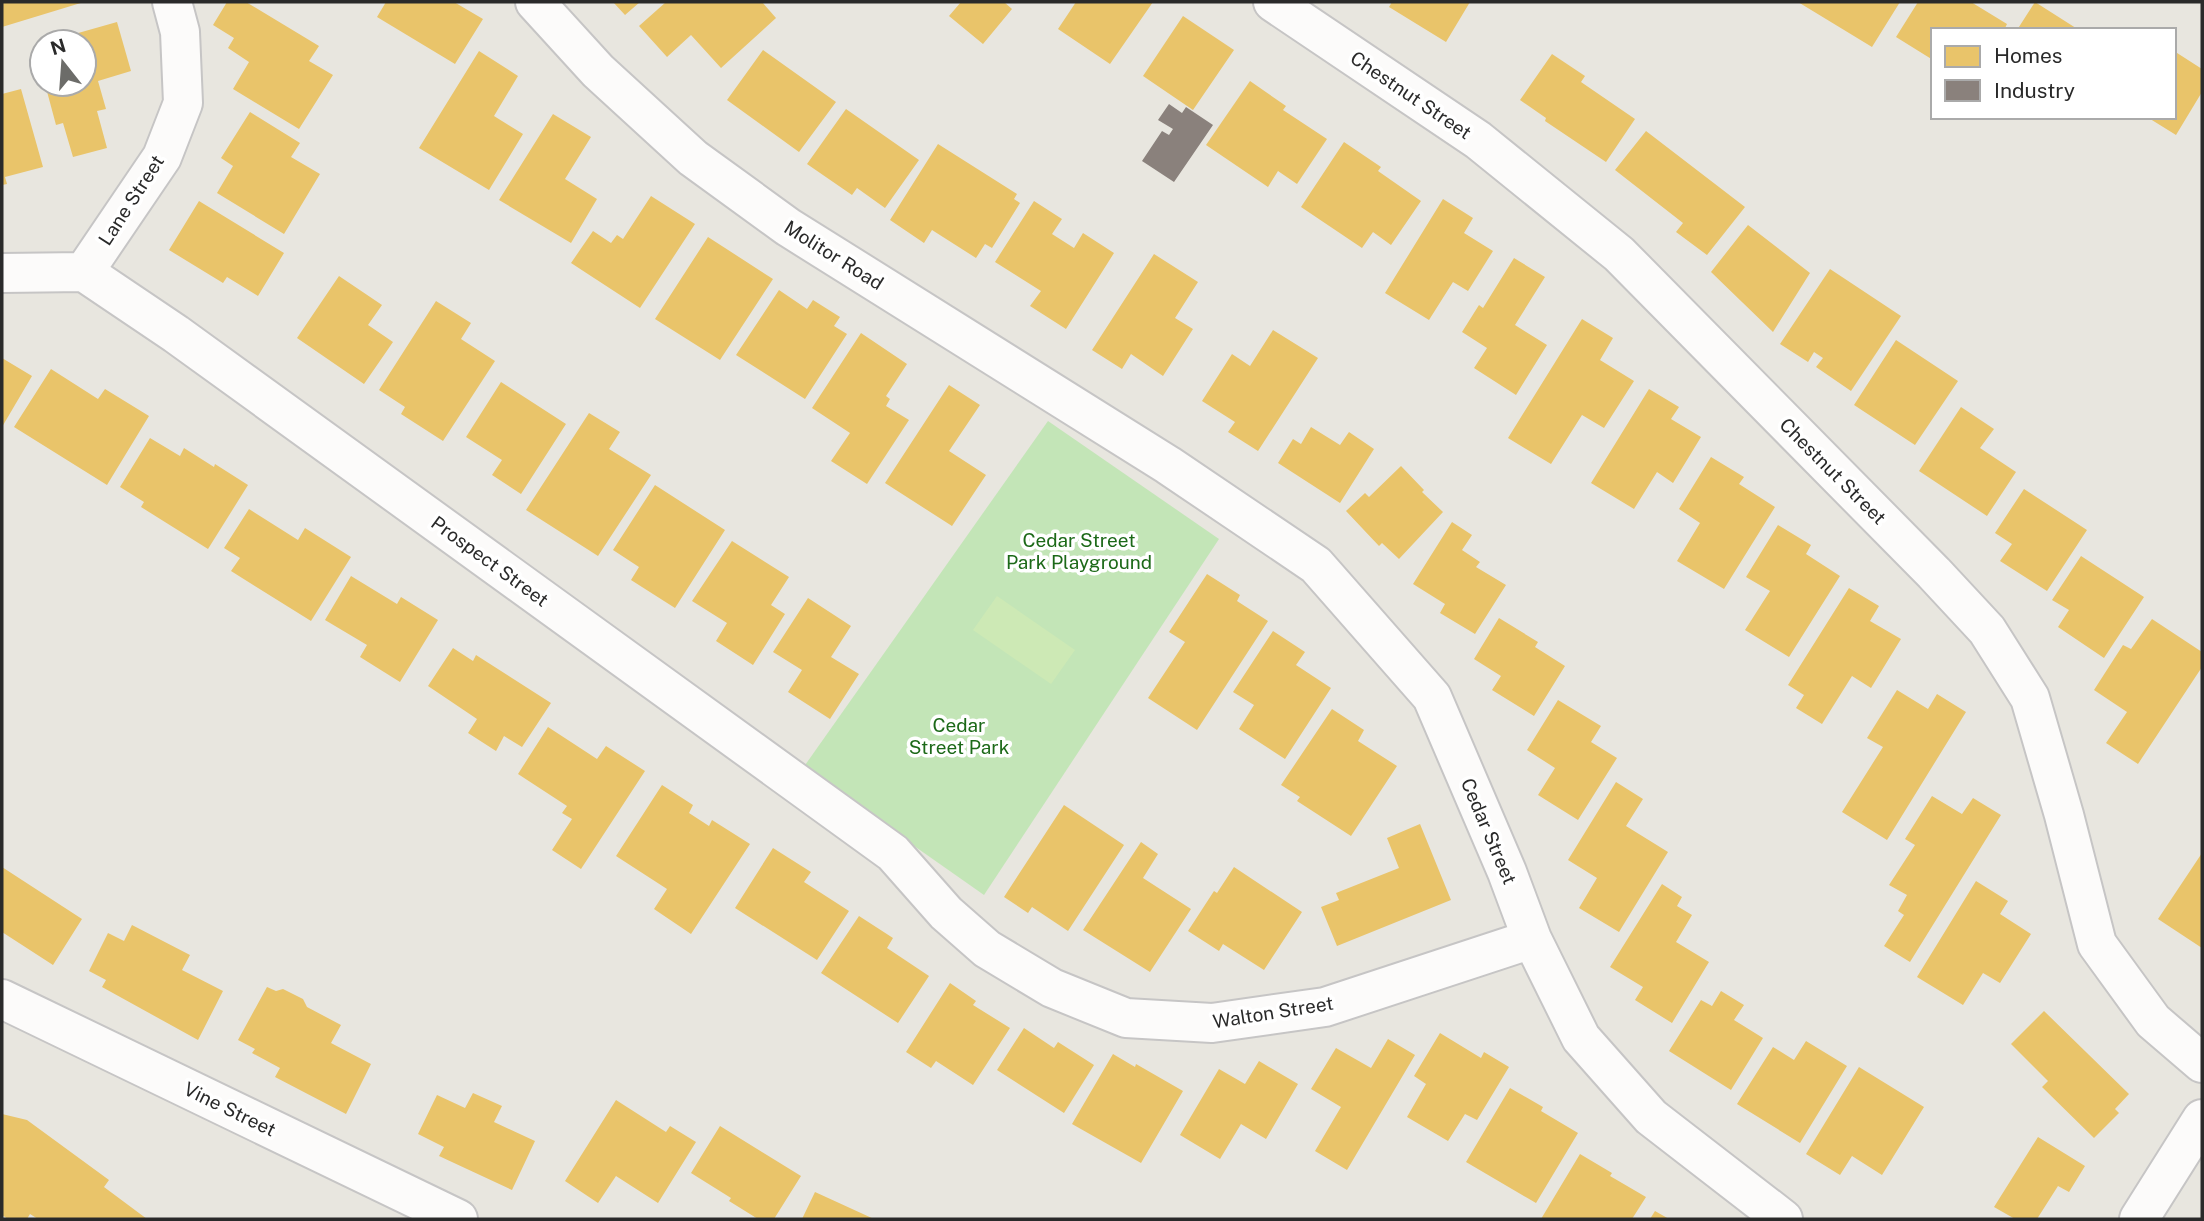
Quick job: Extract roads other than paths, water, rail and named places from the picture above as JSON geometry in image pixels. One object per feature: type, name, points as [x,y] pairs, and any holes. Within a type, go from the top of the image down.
[{"type":"street","name":"Lane Street","points":[[84,272],[162,157],[183,103],[180,32],[172,2]]},
{"type":"street","name":"Molitor Road","points":[[535,2],[598,71],[693,158],[788,227],[1168,465]]},
{"type":"street","name":"Chestnut Street","points":[[1280,6],[1478,140],[1619,254],[1987,630],[2030,698],[2097,944],[2153,1021],[2202,1063]]},
{"type":"street","points":[[2,273],[84,272]]},
{"type":"street","name":"Prospect Street","points":[[84,272],[176,334],[893,853]]},
{"type":"street","name":"Cedar Street","points":[[1168,465],[1315,565],[1432,697],[1507,872],[1532,939],[1581,1038],[1651,1117],[1783,1219]]},
{"type":"street","name":"Walton Street","points":[[893,853],[946,914],[987,949],[1052,988],[1126,1018],[1212,1023],[1325,1006],[1532,939]]},
{"type":"street","name":"Vine Street","points":[[2,999],[458,1219]]},
{"type":"street","points":[[2139,1219],[2202,1119]]},
{"type":"park label","name":"Cedar Street Park Playground","points":[[1079,551]]},
{"type":"park label","name":"Cedar Street Park","points":[[959,736]]}]
